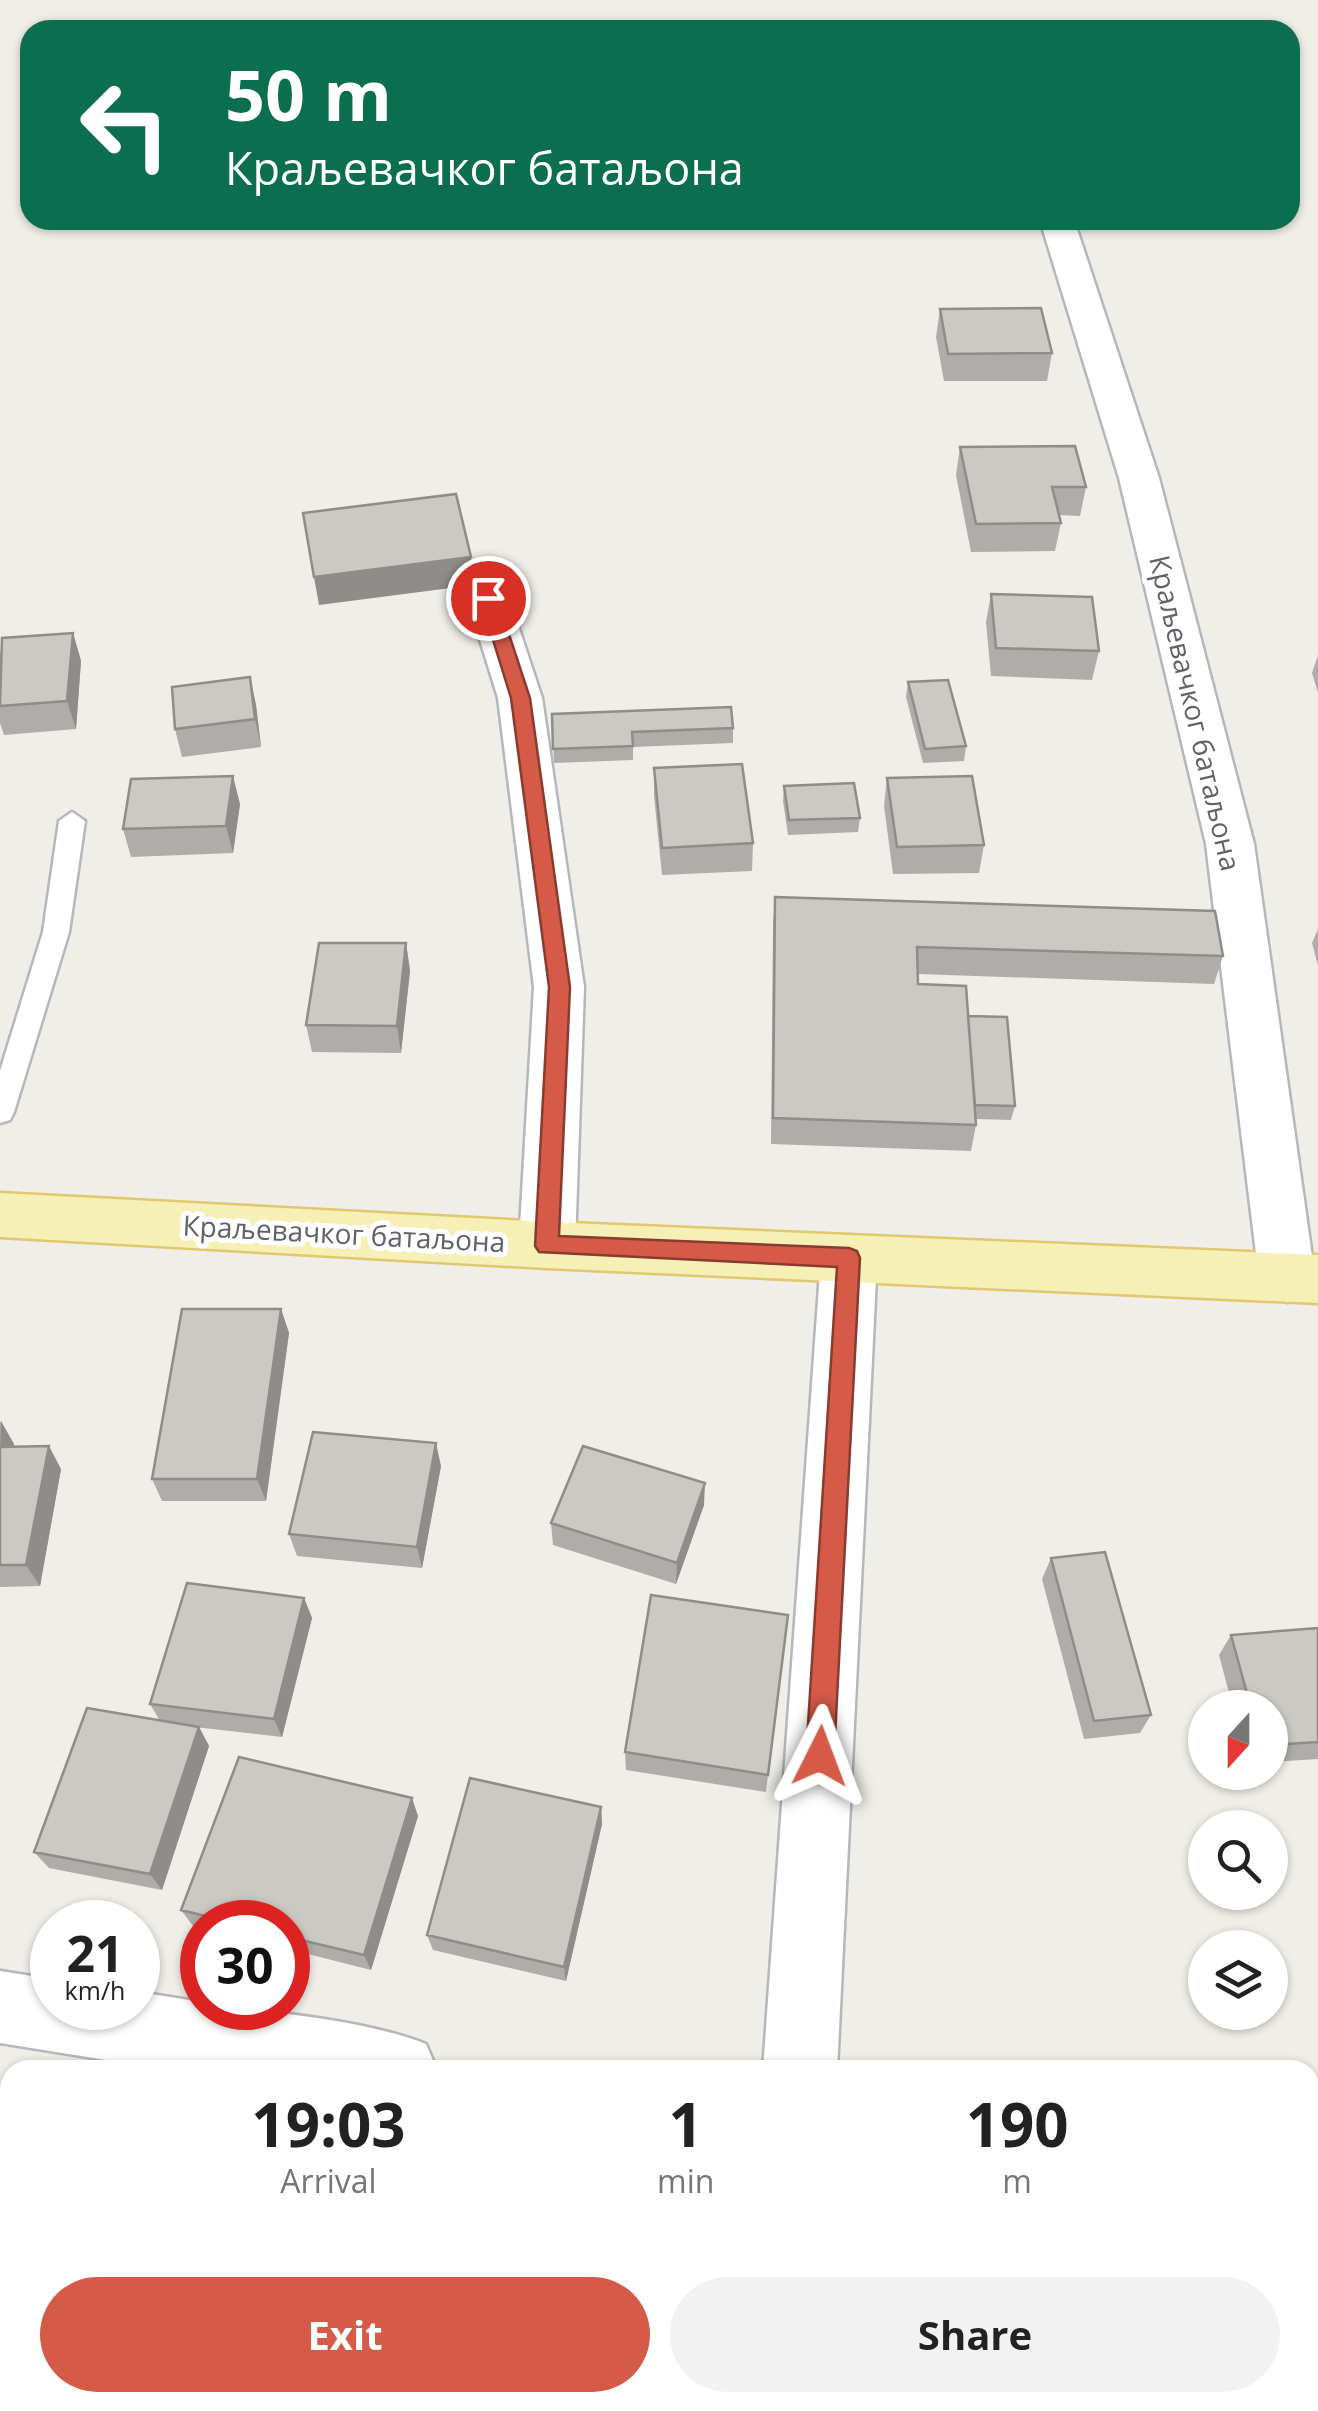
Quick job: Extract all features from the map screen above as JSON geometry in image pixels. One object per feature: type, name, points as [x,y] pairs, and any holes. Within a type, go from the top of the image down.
[{"type":"main road","name":"Краљевачког батаљона","points":[[0,1215],[547,1246],[1302,1278]]},
{"type":"street","name":"Краљевачког батаљона","points":[[1060,230],[1139,478],[1230,844],[1302,1278]]},
{"type":"street","points":[[488,598],[520,698],[559,987],[547,1246]]},
{"type":"street","points":[[801,2060],[849,1258]]},
{"type":"street","points":[[0,2007],[337,2060]]},
{"type":"lane","points":[[0,1112],[44,986],[60,922],[72,820]]},
{"type":"building","points":[[1041,308],[1052,353],[948,354],[940,309]]},
{"type":"building","points":[[1075,446],[1086,487],[1052,487],[1061,523],[976,524],[960,447]]},
{"type":"building","points":[[456,494],[471,557],[314,577],[303,513]]},
{"type":"building","points":[[991,594],[1092,597],[1099,651],[996,648]]},
{"type":"building","points":[[73,633],[67,701],[0,706],[2,638]]},
{"type":"building","points":[[250,677],[255,719],[175,729],[172,687]]},
{"type":"building","points":[[948,680],[966,746],[925,749],[908,682]]},
{"type":"building","points":[[731,707],[733,728],[632,732],[633,746],[553,749],[552,714]]},
{"type":"building","points":[[742,764],[753,843],[662,848],[654,768]]},
{"type":"building","points":[[233,776],[226,826],[123,829],[131,779]]},
{"type":"building","points":[[972,776],[984,845],[897,847],[887,778]]},
{"type":"building","points":[[854,783],[860,818],[789,820],[784,786]]},
{"type":"building","points":[[775,897],[1215,911],[1223,956],[917,947],[918,984],[966,986],[976,1125],[773,1118]]},
{"type":"building","points":[[319,943],[406,943],[397,1026],[306,1025]]},
{"type":"building","points":[[968,1016],[1007,1017],[1015,1106],[975,1105]]},
{"type":"building","points":[[182,1309],[281,1309],[257,1479],[152,1479]]},
{"type":"building","points":[[313,1432],[436,1443],[417,1547],[289,1534]]},
{"type":"building","points":[[49,1446],[26,1565],[0,1565],[0,1447]]},
{"type":"building","points":[[583,1446],[705,1483],[677,1563],[551,1523]]},
{"type":"building","points":[[1105,1552],[1151,1715],[1094,1721],[1051,1558]]},
{"type":"building","points":[[187,1583],[304,1598],[274,1719],[150,1704]]},
{"type":"building","points":[[651,1595],[788,1615],[768,1775],[625,1752]]},
{"type":"building","points":[[1318,1628],[1318,1742],[1288,1744],[1288,1690],[1246,1690],[1231,1635]]},
{"type":"building","points":[[87,1708],[199,1727],[150,1874],[34,1852]]},
{"type":"building","points":[[239,1757],[412,1798],[364,1955],[310,1942],[310,1900],[185,1900]]},
{"type":"building","points":[[470,1778],[601,1807],[564,1967],[427,1935]]},
{"type":"route","points":[[488,598],[520,698],[559,987],[547,1246],[849,1258],[820,1756]]}]
